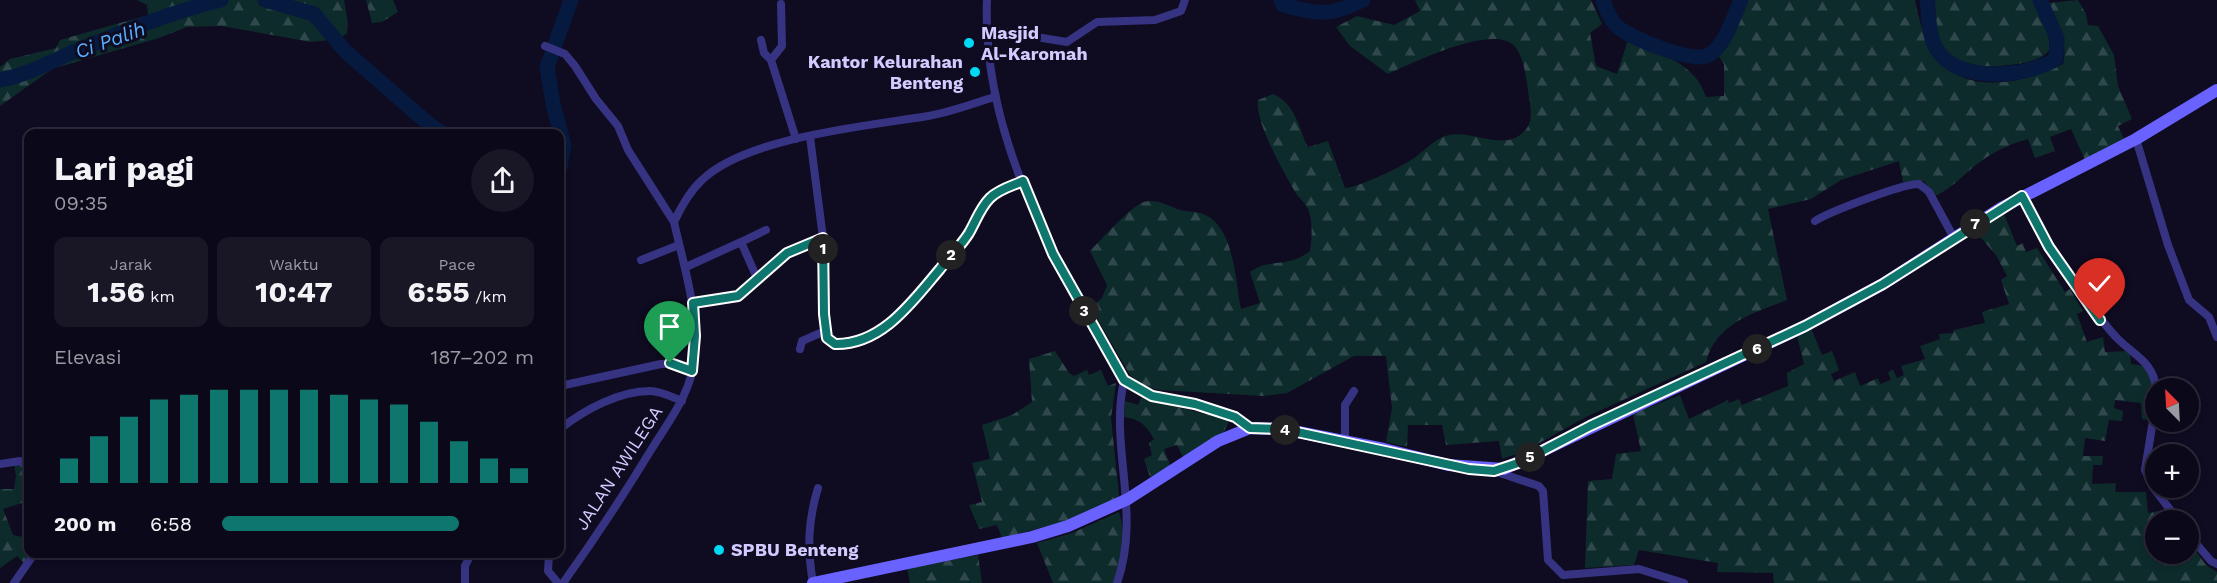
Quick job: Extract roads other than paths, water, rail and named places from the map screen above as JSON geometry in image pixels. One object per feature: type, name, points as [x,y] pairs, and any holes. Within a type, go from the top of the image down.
[{"type":"street","points":[[987,0],[987,29],[994,97],[1023,181],[1058,263],[1124,380],[1152,396],[1235,417],[1250,428]]},
{"type":"street","points":[[987,29],[1067,42],[1097,22],[1168,18],[1181,10],[1185,0]]},
{"type":"street","points":[[771,60],[782,46],[781,4]]},
{"type":"street","points":[[761,40],[764,53],[771,60],[796,140]]},
{"type":"street","points":[[545,46],[565,54],[618,126],[628,150],[675,222]]},
{"type":"street","points":[[1494,471],[1521,462],[1590,426],[1805,326],[1883,284],[2022,196],[2136,139],[2217,90]]},
{"type":"street","points":[[675,222],[684,202],[701,180],[716,169],[755,152],[810,136],[952,111],[994,97]]},
{"type":"street","points":[[810,136],[823,238],[825,331],[827,338],[835,344],[847,344],[885,328],[901,314],[968,235],[989,198],[1023,181]]},
{"type":"street","points":[[2136,139],[2168,244],[2189,300],[2209,317],[2217,337]]},
{"type":"street","points":[[1815,221],[1834,210],[1862,203],[1904,186],[1919,184],[1929,192],[1953,238]]},
{"type":"street","points":[[2022,196],[2049,247],[2100,320],[2120,341],[2145,360],[2155,378]]},
{"type":"street","name":"JALAN AWILEGA","points":[[561,583],[621,499],[682,401],[692,371],[695,336],[693,303],[675,222]]},
{"type":"street","points":[[686,267],[766,230]]},
{"type":"street","points":[[693,303],[738,296],[787,253],[823,238]]},
{"type":"street","points":[[741,242],[757,278]]},
{"type":"street","points":[[641,260],[679,244]]},
{"type":"street","points":[[800,349],[802,341],[825,331]]},
{"type":"street","points":[[564,385],[661,364],[677,364],[692,371]]},
{"type":"street","points":[[1117,583],[1127,553],[1128,499],[1120,420],[1124,380]]},
{"type":"street","points":[[1345,443],[1345,405],[1354,391]]},
{"type":"street","points":[[564,426],[589,409],[639,392],[658,392],[682,401]]},
{"type":"street","points":[[818,488],[808,534],[808,554],[813,583],[1032,537],[1084,520],[1128,499],[1218,441],[1250,428],[1272,427],[1384,449],[1448,465],[1494,471],[1539,486],[1543,491],[1548,560],[1563,575],[1639,569],[1684,583]]},
{"type":"street","points":[[2151,432],[2145,470],[2152,486],[2170,510]]},
{"type":"street","points":[[0,464],[20,461],[24,464]]},
{"type":"street","points":[[2199,547],[2211,561],[2217,564]]},
{"type":"street","points":[[14,583],[31,558]]},
{"type":"street","points":[[465,583],[465,566],[469,558]]},
{"type":"street","points":[[549,558],[548,571],[561,583]]},
{"type":"waterway","name":"Ci Palih","points":[[0,80],[28,72],[146,23],[221,0]]},
{"type":"waterway","name":"Ci Palih","points":[[265,0],[314,14],[345,51],[436,129]]},
{"type":"waterway","name":"Ci Palih","points":[[560,129],[547,67],[571,0]]},
{"type":"waterway","name":"Ci Palih","points":[[1281,0],[1283,5],[1315,12],[1342,9],[1363,0]]},
{"type":"waterway","name":"Ci Palih","points":[[1603,0],[1613,22],[1626,33],[1663,49],[1701,57],[1709,55],[1720,45],[1741,0]]},
{"type":"waterway","name":"Ci Palih","points":[[1927,0],[1930,32],[1937,50],[1947,61],[1961,68],[1976,73],[1994,74],[2029,70],[2056,59],[2057,38],[2040,0]]},
{"type":"place","name":"Masjid Al-Karomah","points":[[969,43]]},
{"type":"place","name":"Kantor Kelurahan Benteng","points":[[975,72]]},
{"type":"place","name":"SPBU Benteng","points":[[719,550]]}]
